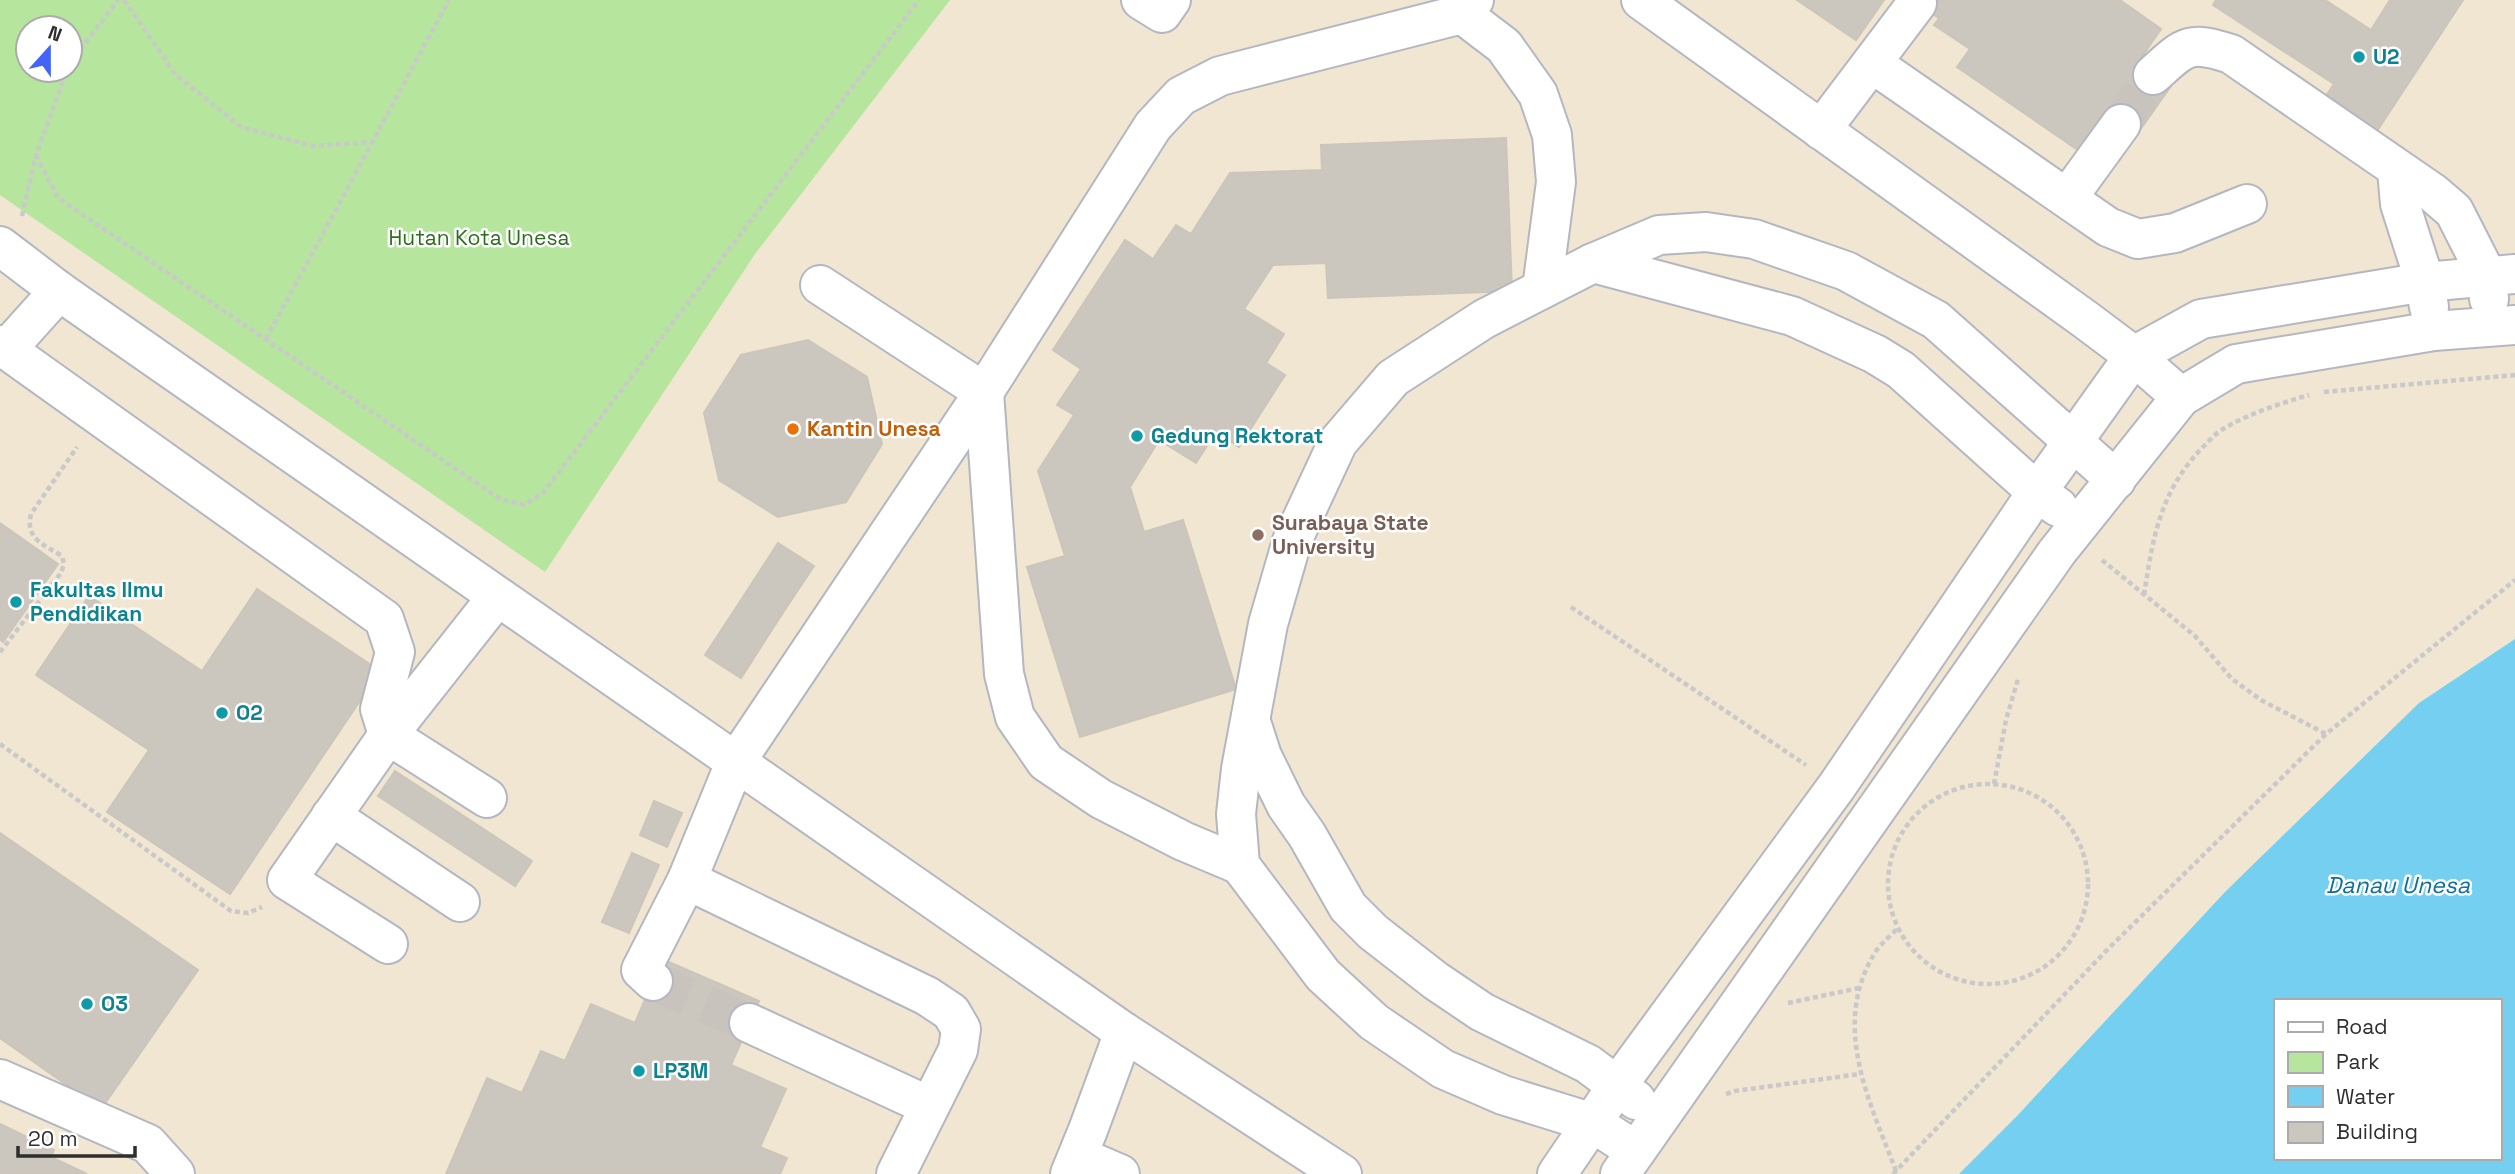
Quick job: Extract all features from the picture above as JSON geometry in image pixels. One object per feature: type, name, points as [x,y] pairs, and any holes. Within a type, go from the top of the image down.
[{"type":"lane","points":[[1140,0],[1162,13],[1171,0]]},
{"type":"lane","points":[[1641,0],[2134,356],[2181,397]]},
{"type":"lane","points":[[1821,130],[1917,3]]},
{"type":"lane","points":[[653,981],[641,970],[687,880],[735,763],[984,392],[1153,126],[1181,96],[1220,76],[1459,5],[1504,46],[1538,94],[1552,135],[1556,182],[1542,289]]},
{"type":"lane","points":[[984,392],[1004,674],[1015,717],[1046,762],[1101,799],[1183,841],[1240,865],[1323,975],[1374,1022],[1443,1069],[1503,1095],[1593,1123],[1628,1162],[2057,552],[2181,397],[2236,364],[2434,331],[2503,325],[2501,275],[2454,211],[2433,193],[2231,54],[2206,46],[2182,49],[2153,75]]},
{"type":"lane","points":[[1873,64],[2108,227],[2138,239],[2175,233],[2247,204]]},
{"type":"lane","points":[[2068,197],[2121,124]]},
{"type":"lane","points":[[2396,170],[2400,204],[2425,282],[2434,331]]},
{"type":"lane","points":[[1240,865],[1236,814],[1241,769],[1268,624],[1292,541],[1338,442],[1393,378],[1485,319],[1593,263],[1659,235],[1706,232],[1754,239],[1846,271],[1937,320],[2116,480]]},
{"type":"lane","points":[[6,250],[60,291],[735,763],[1124,1032],[1342,1174]]},
{"type":"lane","points":[[1593,263],[1792,316],[1875,354],[1901,370],[2077,530]]},
{"type":"lane","points":[[1557,1174],[1617,1086],[1837,786],[2037,492],[2134,356],[2201,319],[2425,282],[2501,275]]},
{"type":"lane","points":[[820,285],[984,392]]},
{"type":"lane","points":[[60,291],[3,347],[384,619],[395,652],[380,709],[388,734],[487,797]]},
{"type":"lane","points":[[388,944],[287,880],[388,734],[497,597]]},
{"type":"lane","points":[[1251,722],[1262,756],[1286,805],[1356,916],[1425,973],[1482,1012],[1588,1064],[1659,1118]]},
{"type":"lane","points":[[331,816],[460,902]]},
{"type":"lane","points":[[687,880],[927,996],[951,1012],[961,1029],[958,1051],[896,1174]]},
{"type":"lane","points":[[749,1023],[929,1106]]},
{"type":"lane","points":[[1120,1174],[1074,1165],[1124,1032]]},
{"type":"lane","points":[[0,1079],[148,1144],[175,1174]]},
{"type":"path","points":[[84,45],[118,0]]},
{"type":"path","points":[[124,0],[176,75],[241,128],[313,146],[373,142]]},
{"type":"path","points":[[266,340],[449,0]]},
{"type":"path","points":[[36,155],[58,198],[500,499],[523,505],[544,493],[919,0]]},
{"type":"path","points":[[6,250],[62,84]]},
{"type":"path","points":[[2144,595],[2153,534],[2166,497],[2193,458],[2220,430],[2263,409],[2313,393],[2515,375]]},
{"type":"path","points":[[0,652],[61,573],[64,564],[62,556],[33,537],[28,526],[30,514],[99,414]]},
{"type":"path","points":[[2077,530],[2144,595],[2195,636],[2232,679],[2261,700],[2326,734]]},
{"type":"path","points":[[1898,928],[1877,950],[1859,988],[1854,1038],[1860,1074],[1894,1173],[2106,951],[2326,734],[2515,580]]},
{"type":"path","points":[[1571,607],[1837,786]]},
{"type":"path","points":[[1994,784],[2006,720],[2021,667]]},
{"type":"path","points":[[0,744],[231,911],[248,914],[264,907],[287,880]]},
{"type":"path","points":[[1994,784],[2023,790],[2049,805],[2070,826],[2084,853],[2089,883],[2084,912],[2072,939],[2053,961],[2026,976],[1998,983],[1968,982],[1939,971],[1916,953],[1898,928],[1889,900],[1889,870],[1897,841],[1913,817],[1937,798],[1964,787],[1994,784]]},
{"type":"path","points":[[1731,1016],[1859,988]]},
{"type":"path","points":[[1722,1095],[1860,1074]]},
{"type":"shaded area","name":"Surabaya State University","points":[[0,0],[2515,0],[2515,1174],[0,1174]]},
{"type":"green space","name":"Hutan Kota Unesa","points":[[0,0],[950,0],[755,254],[545,572],[0,195]]},
{"type":"water","name":"Danau Unesa","points":[[2515,639],[2515,1174],[1959,1174],[2017,1116],[2225,892],[2419,703]]},
{"type":"building","points":[[1797,0],[1884,0],[1856,40]]},
{"type":"building","points":[[1913,0],[1953,0],[1940,19]]},
{"type":"building","points":[[1953,0],[2120,0],[2161,29],[2137,64],[2171,86],[2137,134],[2104,111],[2078,150],[1957,67],[1970,49],[1934,25]]},
{"type":"building","name":"U2","points":[[2216,0],[2325,0],[2371,30],[2390,0],[2463,0],[2371,140],[2319,106],[2334,84],[2213,5]]},
{"type":"building","name":"Gedung Rektorat","points":[[1506,138],[1512,291],[1328,298],[1326,263],[1273,265],[1244,309],[1284,334],[1266,363],[1285,375],[1239,447],[1216,432],[1196,463],[1159,440],[1130,487],[1144,532],[1183,520],[1236,689],[1080,737],[1027,567],[1065,556],[1038,471],[1074,415],[1057,405],[1081,369],[1053,350],[1125,240],[1153,259],[1176,225],[1191,234],[1230,173],[1322,170],[1321,145]]},
{"type":"building","name":"Kantin Unesa","points":[[808,340],[867,377],[882,444],[846,502],[778,517],[719,480],[704,413],[741,355]]},
{"type":"building","name":"Fakultas Ilmu Pendidikan","points":[[0,523],[58,564],[3,642],[0,639]]},
{"type":"building","points":[[778,543],[814,566],[782,614],[747,591]]},
{"type":"building","name":"O2","points":[[257,589],[380,671],[230,894],[107,812],[149,750],[36,675],[89,596],[202,671]]},
{"type":"building","points":[[747,591],[782,614],[741,678],[705,655]]},
{"type":"building","points":[[395,771],[532,861],[515,886],[378,796]]},
{"type":"building","points":[[654,801],[682,813],[667,847],[640,835]]},
{"type":"building","name":"O3","points":[[0,833],[198,970],[101,1109],[0,1038]]},
{"type":"building","points":[[632,853],[659,865],[629,933],[602,922]]},
{"type":"building","name":"LP3M","points":[[662,959],[759,1001],[731,1065],[786,1089],[760,1147],[787,1158],[780,1174],[446,1174],[487,1078],[522,1093],[541,1051],[565,1061],[591,1004],[635,1023]]},
{"type":"building","points":[[0,1124],[54,1150],[51,1157],[87,1174],[0,1174]]},
{"type":"tunnel","points":[[2121,124],[2153,75]]},
{"type":"tunnel","points":[[653,981],[749,1023]]},
{"type":"place","name":"U2","points":[[2359,57]]},
{"type":"place","name":"Kantin Unesa","points":[[793,429]]},
{"type":"place","name":"Gedung Rektorat","points":[[1137,436]]},
{"type":"place","name":"Surabaya State University","points":[[1258,535]]},
{"type":"place","name":"Fakultas Ilmu Pendidikan","points":[[16,602]]},
{"type":"place","name":"O2","points":[[222,713]]},
{"type":"place","name":"O3","points":[[87,1004]]},
{"type":"place","name":"LP3M","points":[[639,1071]]}]
